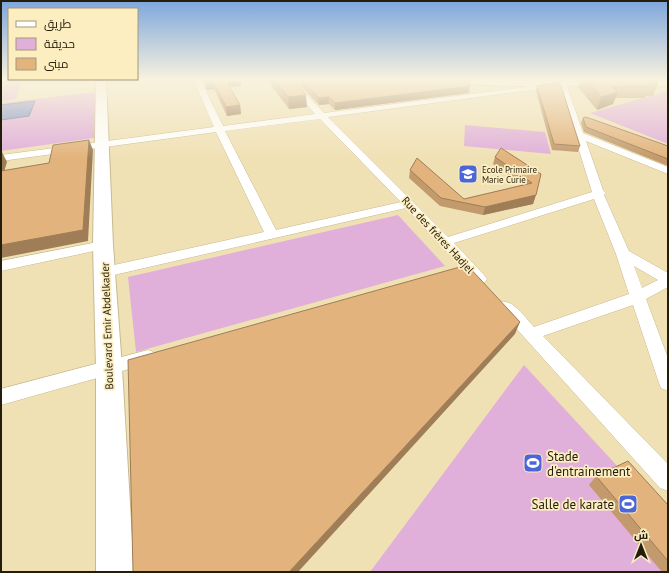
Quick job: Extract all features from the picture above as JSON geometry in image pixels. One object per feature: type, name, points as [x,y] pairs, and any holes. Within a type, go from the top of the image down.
[{"type":"main road","name":"Boulevard Emir Abdelkader","points":[[101,106],[103,245],[109,368],[115,572]]},
{"type":"street","points":[[209,106],[272,235]]},
{"type":"street","name":"Rue des frères Hadjel","points":[[314,106],[322,116],[445,242],[461,270],[492,292],[668,480]]},
{"type":"street","points":[[1,158],[391,106]]},
{"type":"street","points":[[571,106],[576,114],[580,135],[600,193],[602,205],[623,254],[668,383]]},
{"type":"street","points":[[580,135],[668,171]]},
{"type":"street","points":[[445,242],[600,193]]},
{"type":"street","points":[[105,272],[409,204]]},
{"type":"street","points":[[1,266],[103,245]]},
{"type":"street","points":[[623,254],[668,280]]},
{"type":"street","points":[[531,334],[638,297],[668,280]]},
{"type":"street","points":[[1,397],[163,353]]},
{"type":"green space","points":[[1,106],[95,106],[94,138],[1,151]]},
{"type":"green space","points":[[616,106],[668,106],[668,144],[590,113]]},
{"type":"green space","points":[[465,125],[545,132],[551,154],[464,146]]},
{"type":"green space","points":[[398,215],[445,266],[136,352],[128,277]]},
{"type":"green space","name":"Stade d'entrainement","points":[[524,365],[620,469],[662,572],[370,572]]},
{"type":"water","points":[[1,106],[33,106],[29,116],[1,120]]},
{"type":"building","points":[[543,106],[567,106],[580,146],[554,144]]},
{"type":"building","points":[[586,117],[668,146],[668,159],[586,127],[583,118]]},
{"type":"building","points":[[89,140],[83,230],[1,245],[1,171],[49,163],[53,145]]},
{"type":"building","points":[[501,148],[541,174],[536,195],[485,207],[441,198],[410,170],[417,158],[464,199],[532,183],[495,157]]},
{"type":"building","points":[[467,265],[520,322],[289,572],[133,572],[128,360]]},
{"type":"building","name":"Salle de karate","points":[[628,461],[668,505],[668,561],[596,476]]},
{"type":"place","name":"Ecole Primaire Marie Curie","points":[[468,174]]},
{"type":"place","name":"Stade d'entrainement","points":[[533,463]]},
{"type":"place","name":"Salle de karate","points":[[628,504]]}]
